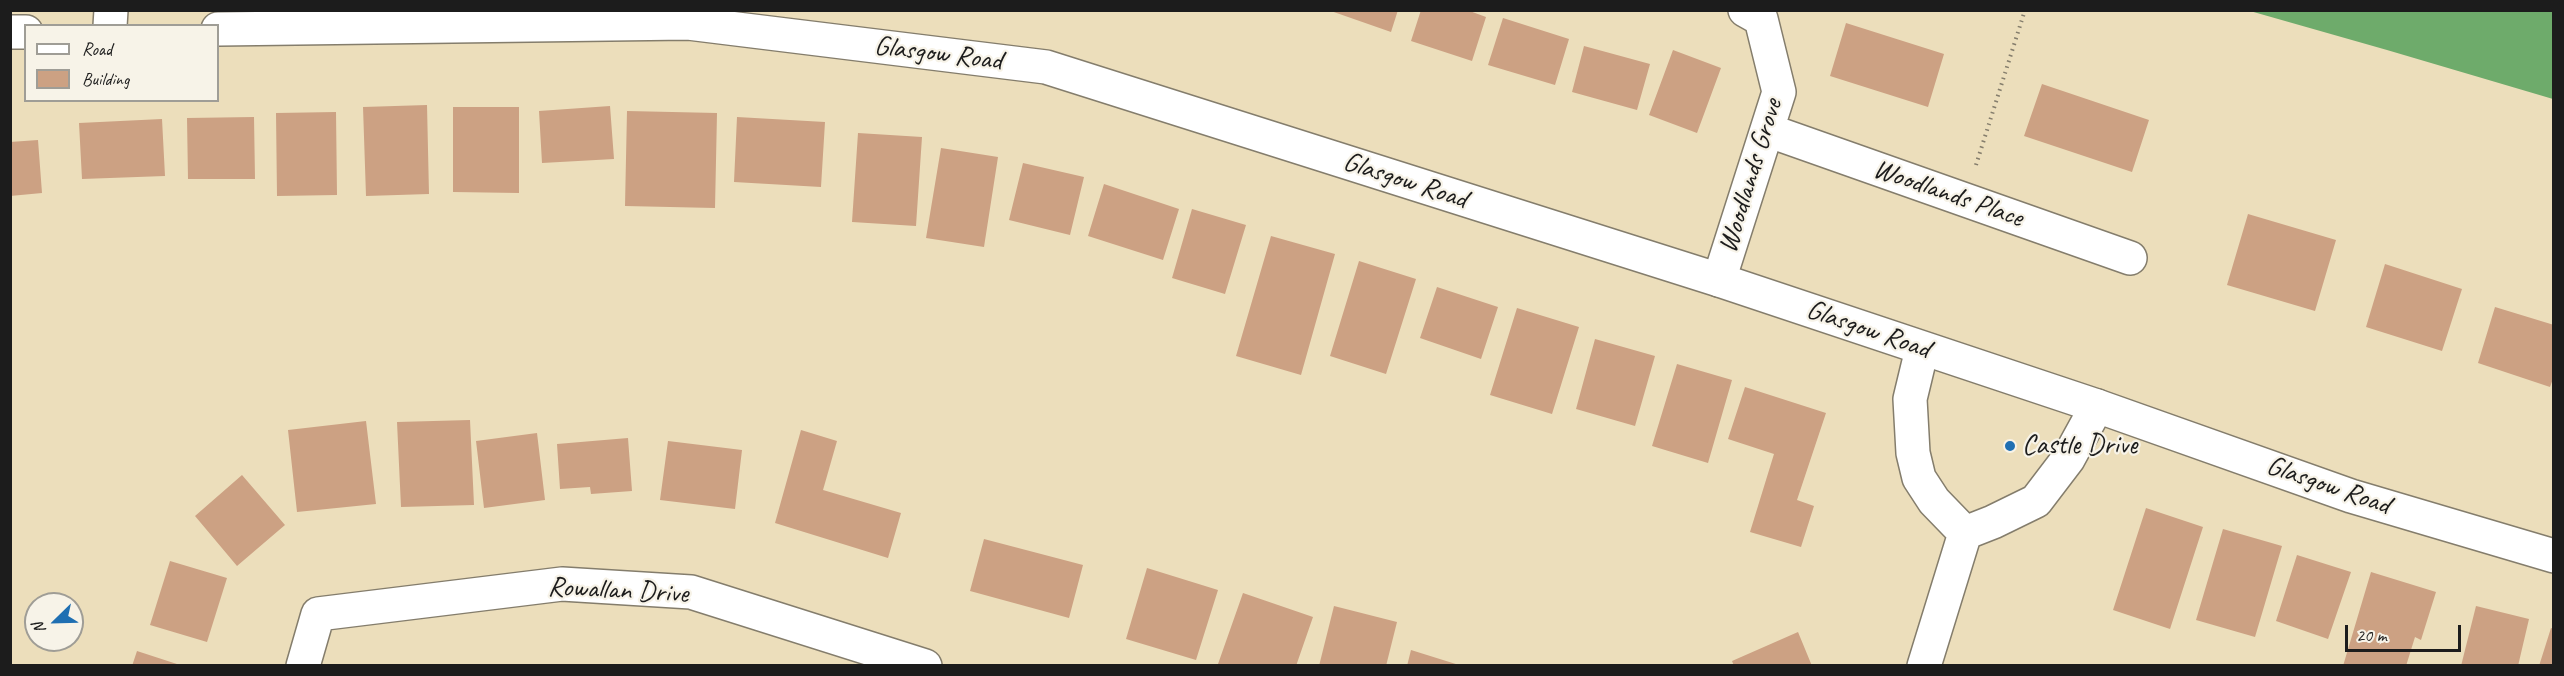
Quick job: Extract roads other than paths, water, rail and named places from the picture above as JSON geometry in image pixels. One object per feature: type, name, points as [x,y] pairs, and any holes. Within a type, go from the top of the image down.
[{"type":"main road","name":"Woodlands Grove","points":[[1719,280],[1779,92],[1761,19],[1745,10]]},
{"type":"main road","name":"Glasgow Road","points":[[219,29],[688,23],[1046,67],[1719,280],[2097,406],[2351,496],[2553,556]]},
{"type":"main road","name":"Woodlands Place","points":[[1767,130],[2130,258]]},
{"type":"main road","points":[[1922,349],[1910,399],[1913,453],[1918,478],[1934,501],[1965,533]]},
{"type":"main road","points":[[1965,533],[2036,501],[2068,459],[2097,406]]},
{"type":"main road","points":[[1924,666],[1965,533]]},
{"type":"main road","name":"Rowallan Drive","points":[[303,666],[318,614],[562,584],[691,592],[925,666]]},
{"type":"place","name":"Castle Drive","points":[[2010,446]]}]
